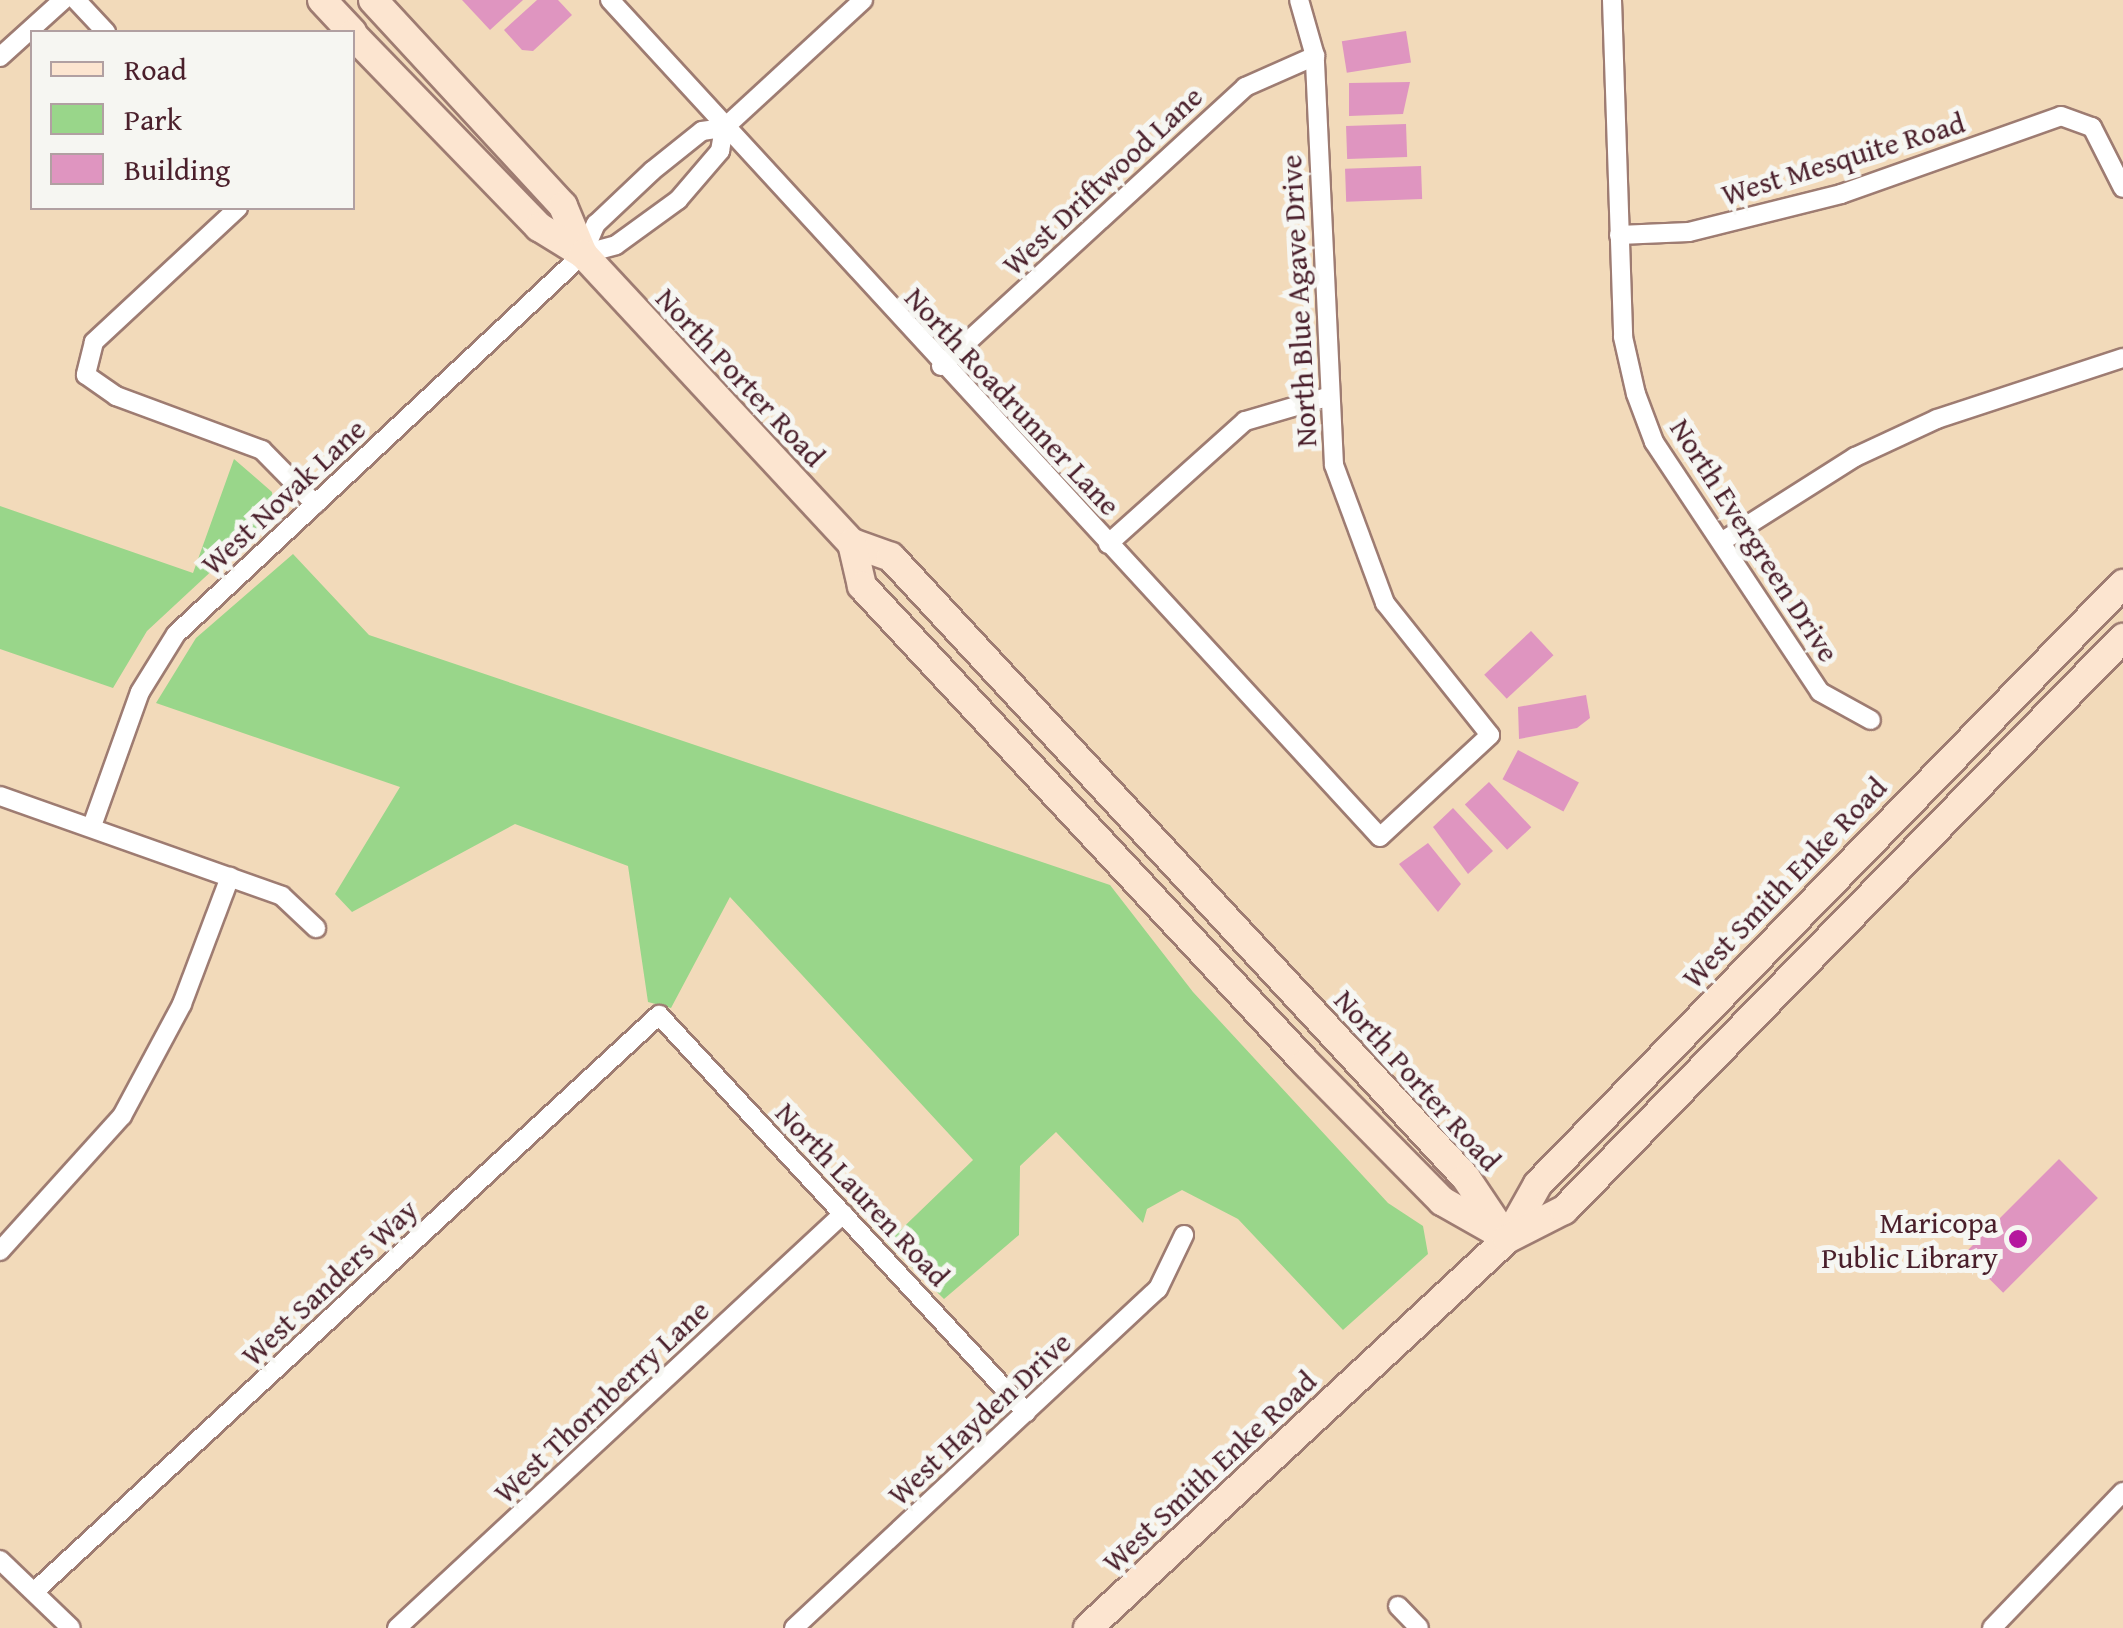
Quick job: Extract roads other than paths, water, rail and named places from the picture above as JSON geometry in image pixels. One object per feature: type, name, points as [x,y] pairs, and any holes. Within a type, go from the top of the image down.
[{"type":"street","points":[[0,58],[62,0]]},
{"type":"street","points":[[76,0],[104,30]]},
{"type":"street","name":"North Porter Road","points":[[322,0],[349,30]]},
{"type":"street","name":"North Porter Road","points":[[373,0],[564,206],[582,254]]},
{"type":"street","name":"North Roadrunner Lane","points":[[610,0],[941,366],[1380,837]]},
{"type":"street","points":[[582,254],[596,224],[652,171],[702,131],[724,128],[863,0]]},
{"type":"street","name":"North Blue Agave Drive","points":[[1299,0],[1315,56],[1327,397],[1344,502],[1385,603],[1490,735],[1380,837]]},
{"type":"street","name":"North Evergreen Drive","points":[[1612,0],[1619,236],[1636,394],[1654,442],[1820,692],[1871,720]]},
{"type":"street","name":"North Porter Road","points":[[355,36],[539,227],[582,254],[852,544],[891,557],[1466,1178],[1508,1239]]},
{"type":"street","name":"West Driftwood Lane","points":[[941,366],[1245,87],[1315,56]]},
{"type":"street","name":"West Mesquite Road","points":[[1619,236],[1688,232],[1841,194],[2079,117],[2105,145],[2123,188]]},
{"type":"street","points":[[582,254],[616,245],[678,200],[720,151],[724,128]]},
{"type":"street","points":[[236,210],[94,342],[86,375],[116,396],[262,450],[315,504]]},
{"type":"street","name":"West Novak Lane","points":[[92,826],[140,692],[176,634],[582,254]]},
{"type":"street","points":[[1720,542],[1855,458],[1937,419],[2123,358]]},
{"type":"street","points":[[1108,544],[1244,421],[1327,397]]},
{"type":"street","name":"North Porter Road","points":[[852,544],[862,586],[1306,1063],[1442,1201],[1508,1239]]},
{"type":"street","name":"West Smith Enke Road","points":[[1508,1239],[1538,1184],[2120,592]]},
{"type":"street","name":"West Smith Enke Road","points":[[1088,1628],[1508,1239],[1564,1210],[2123,638]]},
{"type":"street","points":[[0,796],[282,896],[316,928]]},
{"type":"street","points":[[0,1250],[122,1116],[182,1004],[230,878]]},
{"type":"street","name":"North Lauren Road","points":[[659,1014],[1026,1412]]},
{"type":"street","name":"West Sanders Way","points":[[36,1590],[659,1014]]},
{"type":"street","name":"West Thornberry Lane","points":[[396,1628],[844,1214]]},
{"type":"street","name":"West Hayden Drive","points":[[794,1628],[1158,1289],[1184,1236]]},
{"type":"street","points":[[1992,1628],[2123,1492]]},
{"type":"street","points":[[0,1560],[36,1590],[71,1628]]},
{"type":"street","points":[[1398,1606],[1419,1628]]},
{"type":"place","name":"Maricopa Public Library","points":[[2018,1239]]}]
